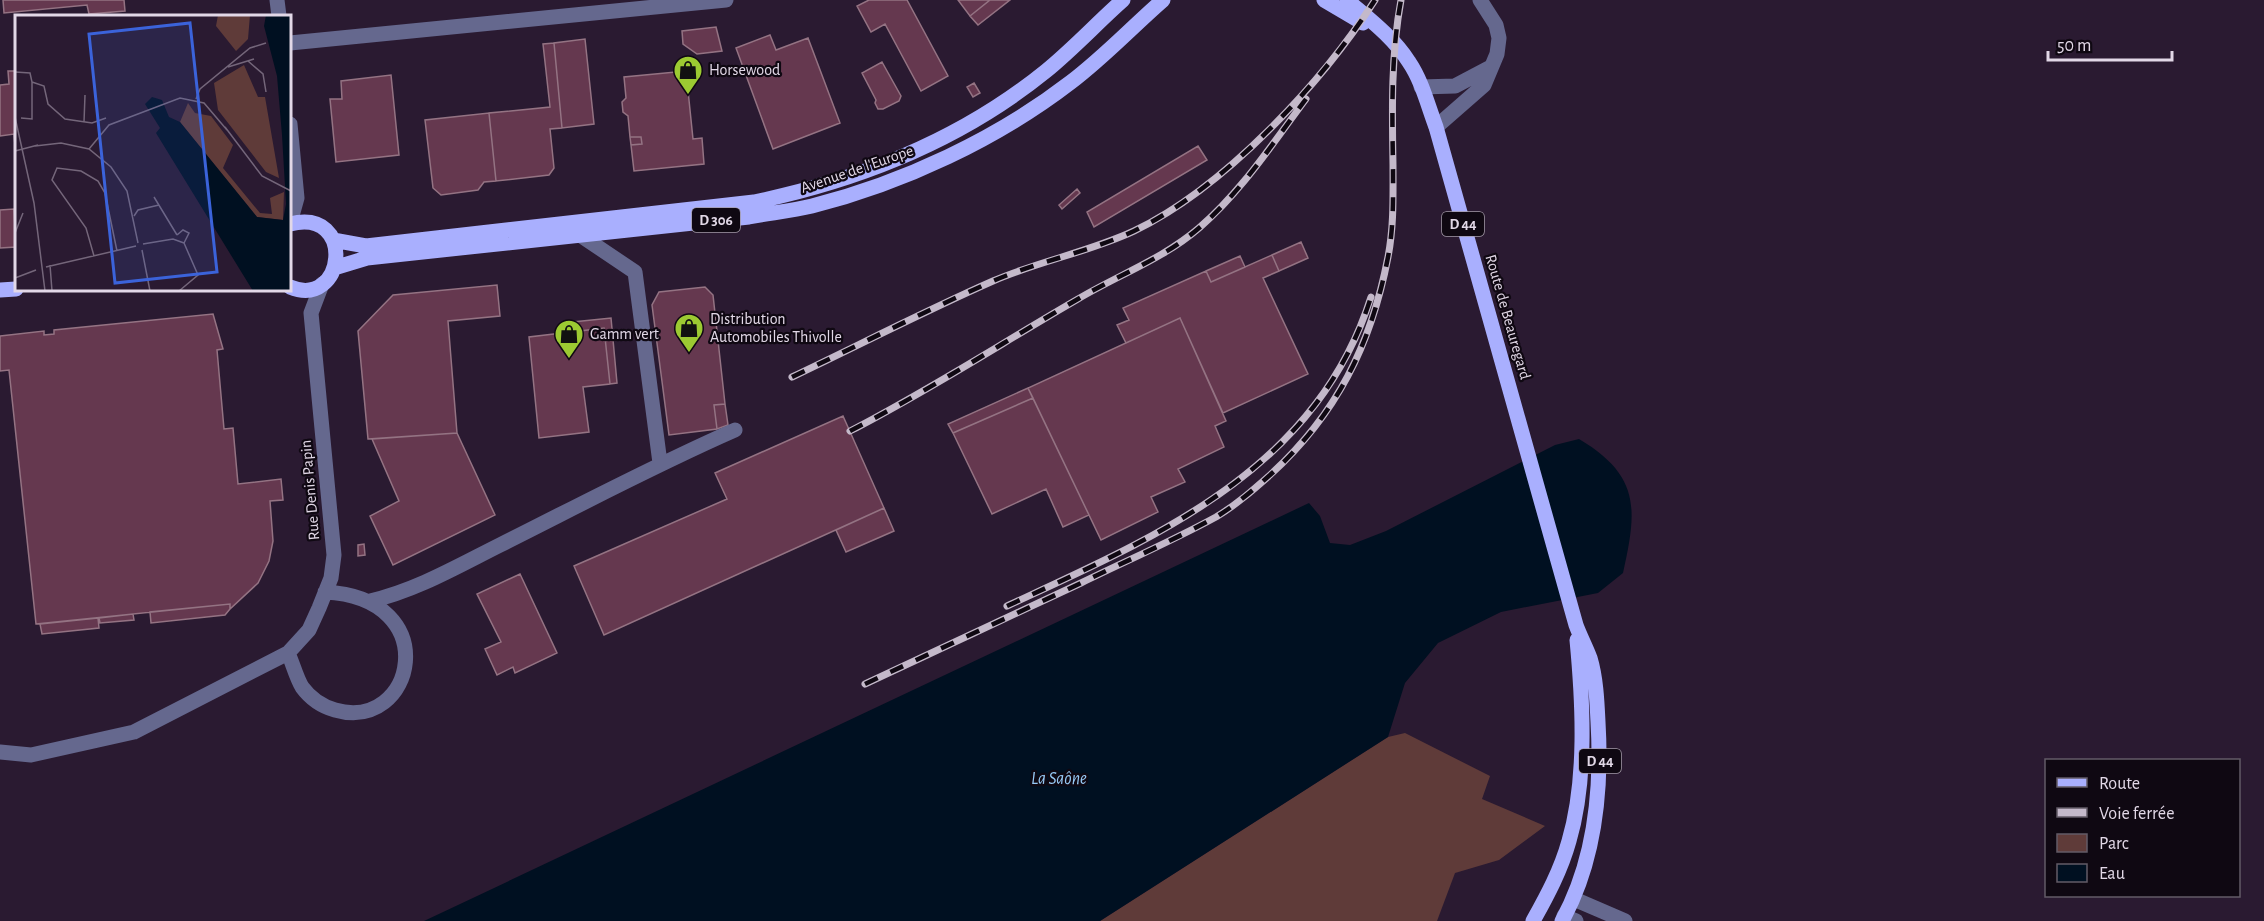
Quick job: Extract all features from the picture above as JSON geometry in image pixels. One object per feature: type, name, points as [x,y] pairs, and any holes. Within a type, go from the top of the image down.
[{"type":"main road","name":"Avenue de l'Europe","points":[[333,240],[366,246],[754,202],[809,191],[906,156],[987,113],[1046,71],[1123,0]]},
{"type":"main road","name":"Avenue de l'Europe","points":[[334,268],[367,258],[749,217],[812,206],[900,177],[988,135],[1071,82],[1163,0]]},
{"type":"main road","name":"Route de Beauregard","points":[[1324,0],[1382,32]]},
{"type":"main road","name":"Route de Beauregard","points":[[1347,0],[1395,42],[1411,64],[1436,127],[1576,625],[1590,660],[1597,703],[1600,756],[1598,797],[1593,828],[1567,919]]},
{"type":"main road","points":[[291,224],[310,222],[327,232],[336,249],[334,268],[322,284],[313,289],[291,288]]},
{"type":"main road","points":[[0,290],[15,289]]},
{"type":"main road","name":"Route de Beauregard","points":[[1533,921],[1548,894],[1570,839],[1579,795],[1582,690],[1576,625]]},
{"type":"main road","points":[[1548,894],[1574,898]]},
{"type":"main road","points":[[1548,894],[1567,919]]},
{"type":"street","points":[[277,0],[279,15]]},
{"type":"street","points":[[291,43],[726,0]]},
{"type":"street","points":[[1436,127],[1484,85],[1497,54],[1499,38],[1493,18],[1480,0]]},
{"type":"street","points":[[1421,87],[1455,86],[1491,67]]},
{"type":"street","points":[[291,135],[297,198],[291,220]]},
{"type":"street","points":[[297,198],[310,222]]},
{"type":"street","points":[[580,235],[634,272],[660,463]]},
{"type":"street","name":"Rue Denis Papin","points":[[288,653],[309,630],[325,592],[334,555],[311,313],[322,284]]},
{"type":"street","points":[[291,288],[311,313]]},
{"type":"street","points":[[370,602],[388,597],[449,570],[660,463],[735,430]]},
{"type":"street","points":[[0,752],[31,755],[134,732],[288,653],[301,685],[318,703],[341,712],[353,713],[375,708],[395,690],[406,668],[404,637],[394,620],[370,602],[347,593],[325,592]]},
{"type":"street","points":[[1574,898],[1625,921]]},
{"type":"green space","points":[[1405,733],[1490,776],[1482,799],[1545,826],[1499,860],[1455,873],[1437,921],[1100,921],[1388,737]]},
{"type":"water","name":"La Saône","points":[[1579,439],[1614,467],[1624,481],[1630,496],[1631,531],[1623,573],[1598,593],[1501,612],[1438,643],[1405,683],[1388,737],[1100,921],[424,921],[1309,503],[1320,516],[1330,543],[1350,545],[1386,531],[1555,445]]},
{"type":"building","points":[[3,0],[124,0],[125,11],[89,14],[87,5],[4,13]]},
{"type":"building","points":[[869,0],[907,0],[948,76],[921,91],[885,24],[871,32],[857,6]]},
{"type":"building","points":[[958,0],[990,0],[970,16]]},
{"type":"building","points":[[990,0],[1010,0],[978,25],[970,16]]},
{"type":"building","points":[[716,27],[722,51],[697,54],[683,44],[682,31]]},
{"type":"building","points":[[770,35],[776,50],[808,38],[840,123],[773,149],[736,48]]},
{"type":"building","points":[[585,39],[594,124],[562,128],[554,43]]},
{"type":"building","points":[[554,43],[562,128],[550,129],[554,168],[549,175],[496,181],[489,113],[550,107],[543,44]]},
{"type":"building","points":[[882,62],[901,96],[899,101],[878,109],[876,100],[862,73]]},
{"type":"building","points":[[8,71],[15,71],[15,146],[14,134],[0,136],[0,85],[9,84]]},
{"type":"building","points":[[686,71],[693,139],[702,138],[704,164],[634,171],[631,145],[642,144],[641,137],[630,137],[628,116],[623,112],[622,102],[626,98],[624,77]]},
{"type":"building","points":[[391,75],[399,155],[336,162],[330,99],[342,99],[341,81]]},
{"type":"building","points":[[974,83],[980,93],[973,97],[967,87]]},
{"type":"building","points":[[489,113],[496,181],[484,182],[478,190],[441,195],[433,188],[425,120]]},
{"type":"building","points":[[630,137],[641,137],[642,144],[631,145]]},
{"type":"building","points":[[1198,146],[1207,160],[1094,227],[1087,212]]},
{"type":"building","points":[[1077,189],[1080,193],[1062,209],[1059,205]]},
{"type":"building","points":[[14,209],[15,247],[0,248],[0,210]]},
{"type":"building","points":[[1301,242],[1308,258],[1279,271],[1272,255]]},
{"type":"building","points":[[1272,255],[1279,271],[1263,278],[1308,374],[1223,413],[1180,318],[1126,343],[1117,325],[1129,320],[1123,308],[1206,271],[1211,282]]},
{"type":"building","points":[[1240,256],[1245,267],[1211,282],[1206,271]]},
{"type":"building","points":[[497,285],[500,316],[448,321],[457,433],[368,439],[358,331],[393,295]]},
{"type":"building","name":"Distribution Automobiles Thivolle","points":[[705,287],[713,295],[725,404],[714,405],[717,429],[669,435],[652,305],[659,292]]},
{"type":"building","points":[[213,314],[223,349],[217,350],[224,429],[233,428],[238,484],[281,479],[283,500],[270,501],[273,541],[269,561],[258,583],[230,609],[230,604],[36,624],[9,370],[0,371],[0,336],[44,331],[44,335],[54,334],[54,330]]},
{"type":"building","points":[[611,318],[617,383],[610,384],[604,328],[565,333],[563,323]]},
{"type":"building","points":[[1180,318],[1226,421],[1215,426],[1224,447],[1178,469],[1185,482],[1151,497],[1158,512],[1101,540],[1028,388]]},
{"type":"building","name":"Gamm vert","points":[[604,328],[610,384],[583,387],[589,432],[539,438],[529,337]]},
{"type":"building","points":[[1028,388],[1033,398],[953,433],[948,424]]},
{"type":"building","points":[[1033,398],[1089,515],[1063,527],[1046,489],[992,514],[953,433]]},
{"type":"building","points":[[725,404],[728,425],[717,429],[714,405]]},
{"type":"building","points":[[843,416],[884,508],[604,635],[574,566],[727,499],[715,473]]},
{"type":"building","points":[[457,433],[495,515],[393,565],[370,516],[399,501],[372,439]]},
{"type":"building","points":[[884,508],[894,531],[846,552],[836,530]]},
{"type":"building","points":[[364,544],[365,555],[358,556],[358,545]]},
{"type":"building","points":[[520,574],[557,653],[515,673],[513,667],[497,675],[485,649],[501,642],[477,594]]},
{"type":"building","points":[[230,604],[230,609],[225,615],[151,623],[150,612]]},
{"type":"building","points":[[133,614],[134,620],[100,623],[99,618]]},
{"type":"building","points":[[98,618],[99,628],[42,634],[40,624]]},
{"type":"railway","points":[[792,377],[993,281],[1117,238],[1168,212],[1236,161],[1268,130],[1328,65],[1375,0]]},
{"type":"railway","points":[[865,684],[1149,551],[1216,517],[1270,475],[1294,452],[1314,428],[1348,376],[1361,349],[1372,320],[1388,257],[1393,211],[1394,61],[1401,0]]},
{"type":"railway","points":[[850,431],[908,400],[1093,290],[1155,258],[1185,239],[1215,214],[1243,183],[1306,99]]},
{"type":"railway","points":[[1007,606],[1120,553],[1174,523],[1225,490],[1271,452],[1312,408],[1346,357],[1371,297]]},
{"type":"place","name":"Horsewood","points":[[688,96]]},
{"type":"place","name":"Distribution Automobiles Thivolle","points":[[689,354]]},
{"type":"place","name":"Gamm vert","points":[[569,360]]}]
